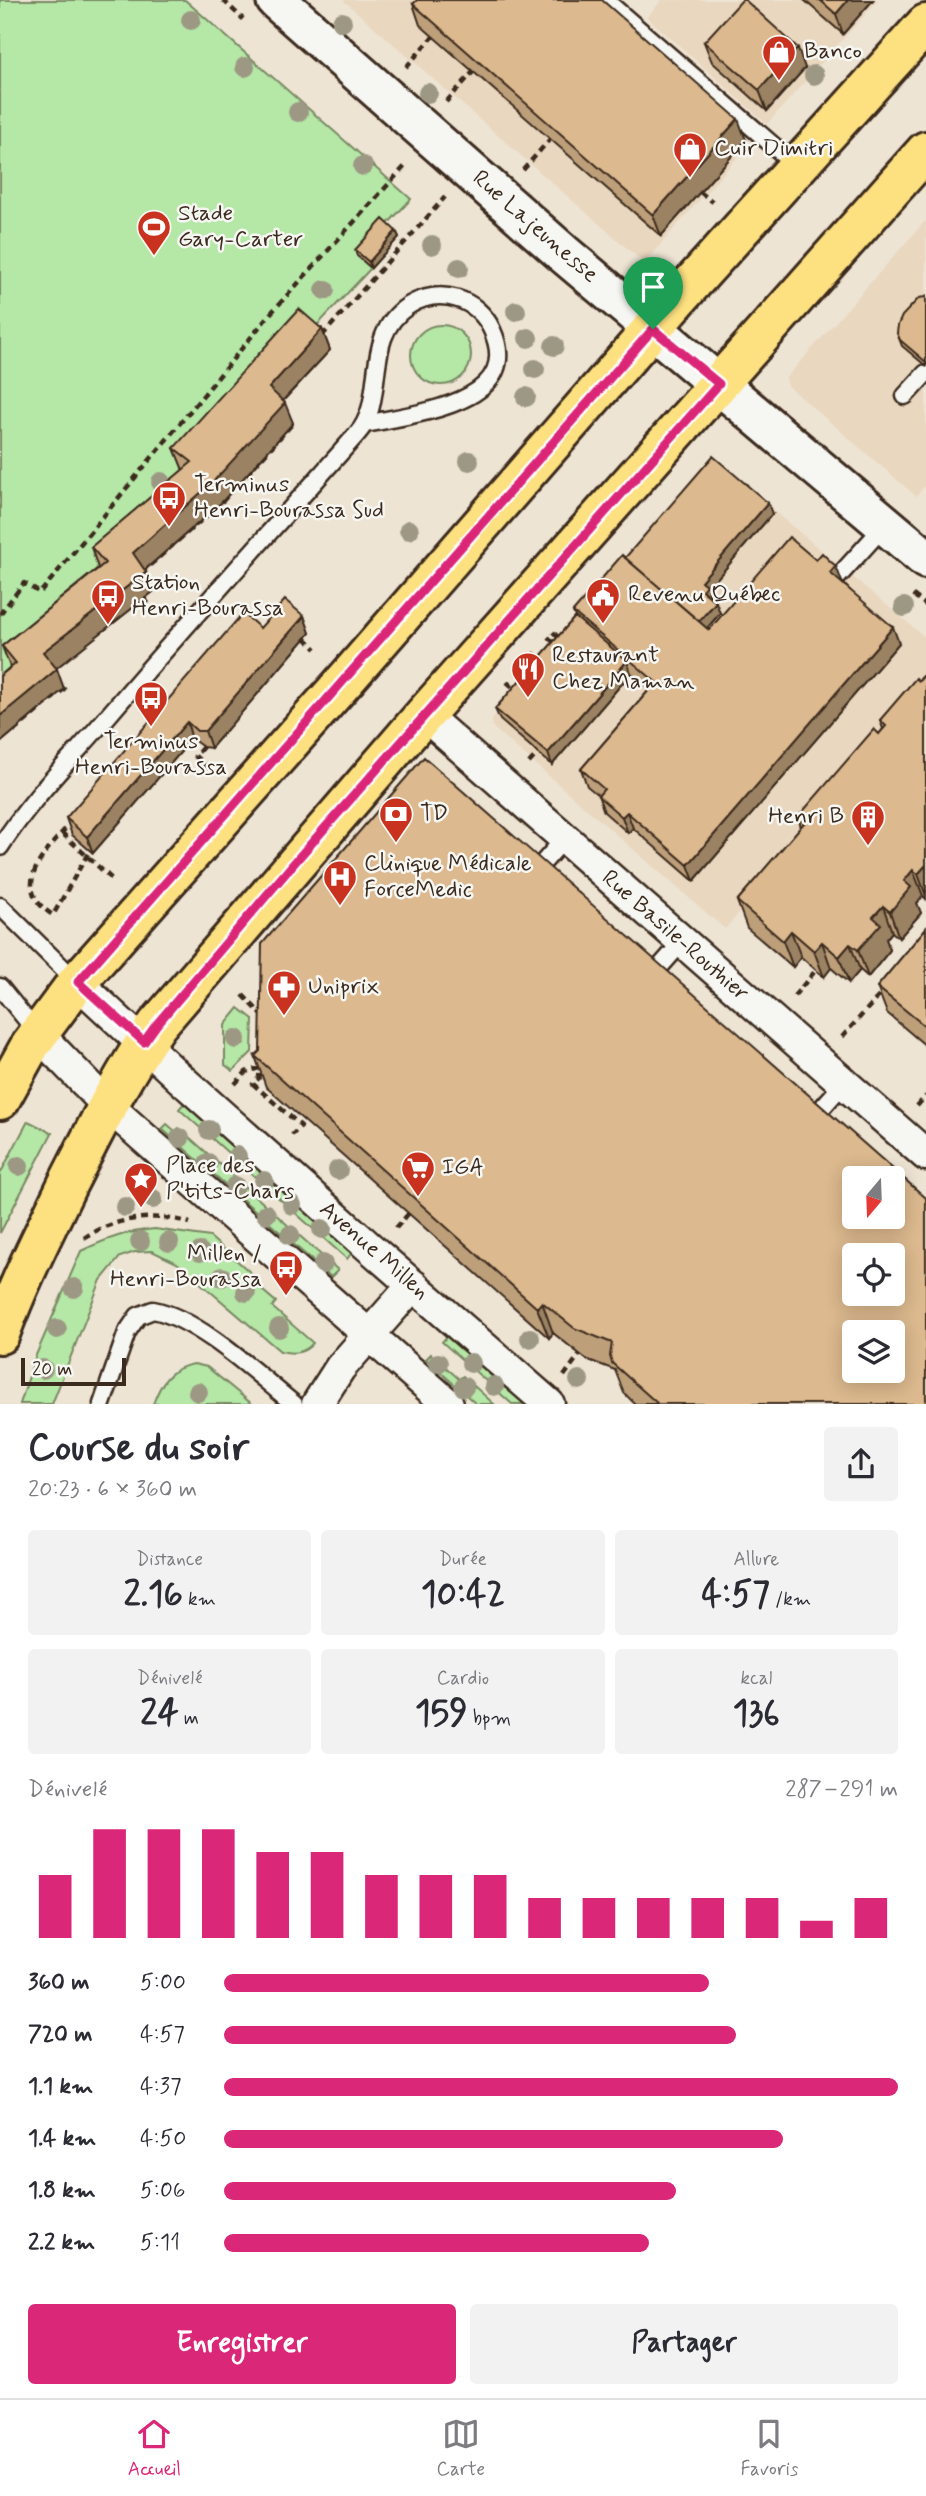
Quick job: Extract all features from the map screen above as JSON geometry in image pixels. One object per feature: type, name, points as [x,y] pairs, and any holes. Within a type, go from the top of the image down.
[{"type":"main road","name":"Rue Lajeunesse","points":[[276,0],[653,329],[926,559]]},
{"type":"main road","points":[[0,1100],[38,1034],[78,982],[926,23]]},
{"type":"main road","points":[[0,1334],[19,1284],[107,1105],[157,1024],[424,715],[926,151]]},
{"type":"street","name":"Rue Basile-Routhier","points":[[424,715],[926,1155]]},
{"type":"street","name":"Avenue Millen","points":[[78,982],[181,1079],[549,1404]]},
{"type":"street","points":[[38,1034],[107,1105],[448,1404]]},
{"type":"street","points":[[317,1404],[340,1368],[413,1285]]},
{"type":"lane","points":[[604,0],[798,167]]},
{"type":"lane","points":[[0,847],[20,819],[135,685],[366,424],[381,343],[394,318],[414,303],[436,296],[451,296],[477,308],[488,321],[498,350],[493,374],[484,386],[474,395],[447,406],[366,424]]},
{"type":"lane","points":[[905,396],[926,373]]},
{"type":"lane","points":[[837,578],[885,524]]},
{"type":"lane","points":[[534,873],[564,839]]},
{"type":"lane","points":[[0,906],[78,982]]},
{"type":"lane","points":[[651,977],[682,942]]},
{"type":"lane","points":[[0,987],[38,1034]]},
{"type":"lane","points":[[812,1119],[844,1083]]},
{"type":"lane","points":[[102,1404],[132,1324],[138,1316],[153,1310],[183,1321],[239,1359],[294,1404]]},
{"type":"path","points":[[406,68],[433,37]]},
{"type":"path","points":[[446,103],[474,72]]},
{"type":"path","points":[[523,171],[550,139]]},
{"type":"path","points":[[0,614],[24,583],[40,593],[271,313],[407,164]]},
{"type":"path","points":[[700,192],[713,202]]},
{"type":"path","points":[[324,345],[318,341],[444,197]]},
{"type":"path","points":[[147,583],[140,574],[221,503],[293,424],[284,416]]},
{"type":"path","points":[[742,489],[748,481]]},
{"type":"path","points":[[135,605],[153,593]]},
{"type":"path","points":[[144,598],[151,607]]},
{"type":"path","points":[[553,632],[566,644]]},
{"type":"path","points":[[548,637],[561,649]]},
{"type":"path","points":[[305,638],[316,649]]},
{"type":"path","points":[[533,653],[547,665]]},
{"type":"path","points":[[10,734],[64,690],[57,681]]},
{"type":"path","points":[[507,682],[522,694]]},
{"type":"path","points":[[203,747],[195,756],[210,770]]},
{"type":"path","points":[[526,766],[538,753]]},
{"type":"path","points":[[79,813],[43,855],[31,880],[35,897],[46,911],[53,915],[90,850]]},
{"type":"path","points":[[62,833],[114,881]]},
{"type":"path","points":[[791,999],[816,970]]},
{"type":"path","points":[[243,995],[262,1016],[272,1016]]},
{"type":"path","points":[[839,1040],[880,996],[886,1001]]},
{"type":"path","points":[[260,1053],[260,1078],[253,1084],[301,1126],[292,1135]]},
{"type":"path","points":[[240,1079],[246,1072],[259,1068]]},
{"type":"path","points":[[916,1108],[926,1096]]},
{"type":"path","points":[[396,1228],[409,1213]]},
{"type":"path","points":[[81,1241],[90,1234],[114,1224],[136,1219],[162,1218],[198,1226]]},
{"type":"path","points":[[564,1376],[580,1354]]},
{"type":"shaded area","points":[[343,0],[586,0],[750,143],[644,263]]},
{"type":"shaded area","points":[[662,0],[878,0],[767,124],[647,17]]},
{"type":"shaded area","points":[[926,220],[926,485],[916,496],[788,386],[786,378]]},
{"type":"shaded area","points":[[714,465],[719,465],[926,638],[926,696],[725,929],[492,726],[492,719]]},
{"type":"green space","name":"Stade Gary-Carter","points":[[0,0],[185,0],[411,199],[358,256],[371,268],[182,469],[200,483],[98,568],[112,584],[23,683],[0,703]]},
{"type":"green space","points":[[435,325],[447,325],[466,338],[471,355],[469,367],[458,380],[447,385],[435,385],[416,372],[411,361],[411,349],[424,330]]},
{"type":"green space","points":[[239,1008],[253,1019],[252,1052],[233,1071],[225,1065],[225,1025]]},
{"type":"green space","points":[[185,1102],[353,1251],[347,1259],[179,1109]]},
{"type":"green space","points":[[28,1121],[52,1133],[0,1233],[0,1174]]},
{"type":"green space","points":[[167,1124],[175,1131],[179,1128],[338,1270],[331,1277],[162,1129]]},
{"type":"green space","points":[[155,1229],[210,1237],[259,1280],[256,1285],[276,1302],[272,1307],[313,1343],[298,1352],[280,1351],[177,1263],[152,1251],[135,1252],[120,1257],[101,1280],[52,1404],[20,1404],[36,1355],[81,1251],[117,1236]]},
{"type":"green space","points":[[448,1335],[527,1404],[512,1404],[442,1342]]},
{"type":"green space","points":[[431,1354],[459,1379],[463,1376],[494,1404],[476,1404],[426,1359]]},
{"type":"green space","points":[[194,1364],[207,1367],[252,1404],[153,1404],[168,1377],[179,1369]]},
{"type":"building","points":[[417,0],[602,0],[738,119],[653,215],[413,4]]},
{"type":"building","points":[[742,0],[798,48],[759,90],[704,42]]},
{"type":"building","points":[[820,0],[848,0],[836,14]]},
{"type":"building","points":[[383,219],[396,231],[369,262],[355,250]]},
{"type":"building","points":[[926,297],[926,362],[900,340],[897,333],[902,316],[919,298]]},
{"type":"building","points":[[299,309],[322,329],[269,388],[285,403],[213,482],[133,553],[146,572],[43,652],[57,669],[0,716],[0,676],[16,663],[2,646],[105,563],[91,547],[192,462],[174,448]]},
{"type":"building","points":[[713,456],[768,503],[701,581],[706,585],[702,590],[716,602],[699,621],[625,558]]},
{"type":"building","points":[[789,537],[816,560],[822,553],[836,566],[830,573],[893,627],[688,865],[627,812],[622,817],[598,796],[604,789],[581,769],[656,682],[573,612],[622,555],[709,630]]},
{"type":"building","points":[[285,600],[304,616],[205,731],[197,731],[187,722],[87,837],[66,818],[243,613],[260,628]]},
{"type":"building","points":[[575,617],[627,661],[548,753],[495,709]]},
{"type":"building","name":"Henri B","points":[[926,673],[926,865],[918,874],[913,870],[904,881],[911,887],[890,912],[883,906],[873,917],[881,924],[858,950],[850,944],[839,957],[822,942],[814,951],[791,931],[783,941],[737,901],[804,823],[798,817],[874,729],[879,734],[886,726],[880,720],[916,678],[919,681]]},
{"type":"building","points":[[424,757],[890,1166],[842,1166],[842,1229],[905,1229],[905,1180],[926,1198],[926,1404],[658,1404],[612,1363],[612,1343],[574,1328],[542,1302],[537,1308],[255,1056],[260,1051],[262,944]]},
{"type":"building","points":[[926,928],[926,1027],[877,987]]},
{"type":"place","name":"Banco","points":[[779,82]]},
{"type":"place","name":"Cuir Dimitri","points":[[690,179]]},
{"type":"place","name":"Stade Gary-Carter","points":[[154,257]]},
{"type":"place","name":"Terminus Henri-Bourassa Sud","points":[[169,528]]},
{"type":"place","name":"Revenu Québec","points":[[603,625]]},
{"type":"place","name":"Station Henri-Bourassa","points":[[108,626]]},
{"type":"place","name":"Restaurant Chez Maman","points":[[528,699]]},
{"type":"place","name":"Terminus Henri-Bourassa","points":[[151,728]]},
{"type":"place","name":"TD","points":[[396,844]]},
{"type":"place","name":"Henri B","points":[[868,847]]},
{"type":"place","name":"Clinique Médicale ForceMedic","points":[[340,907]]},
{"type":"place","name":"Uniprix","points":[[284,1017]]},
{"type":"place","name":"IGA","points":[[418,1198]]},
{"type":"place","name":"Place des P'tits-Chars","points":[[141,1209]]},
{"type":"place","name":"Millen / Henri-Bourassa","points":[[286,1297]]},
{"type":"route","points":[[653,329],[719,384],[301,855],[144,1042],[78,982],[653,329]]}]
